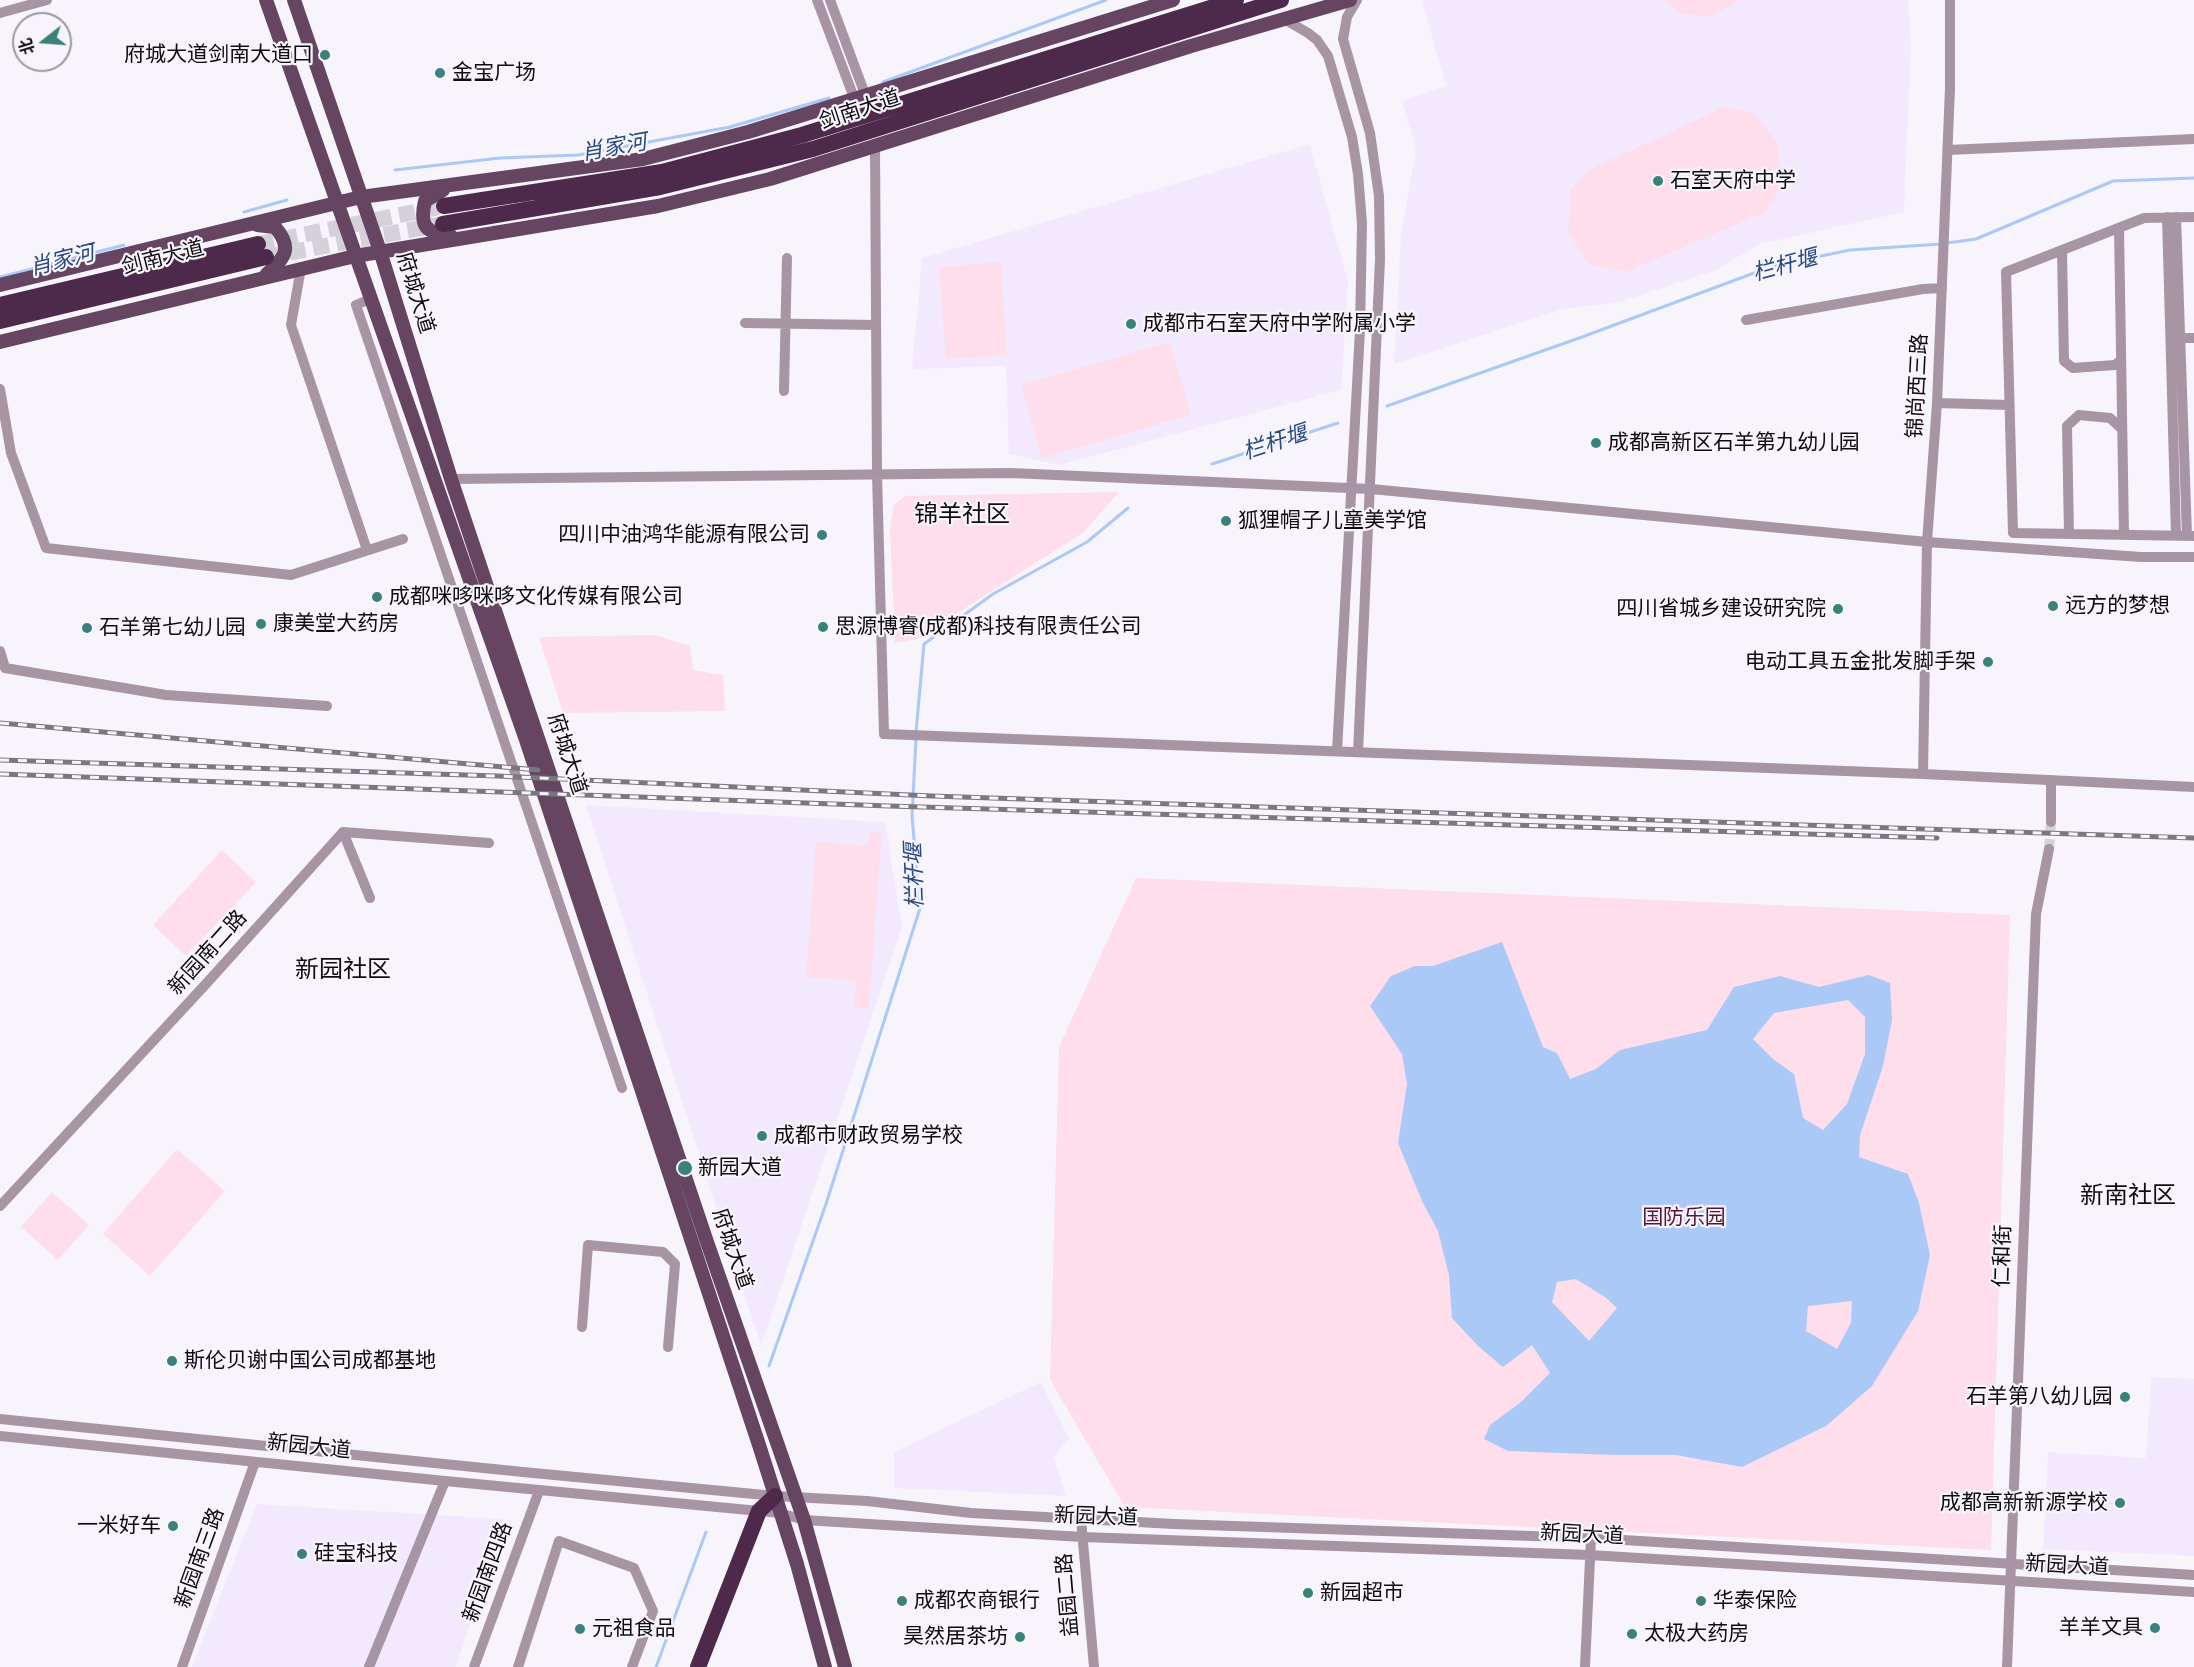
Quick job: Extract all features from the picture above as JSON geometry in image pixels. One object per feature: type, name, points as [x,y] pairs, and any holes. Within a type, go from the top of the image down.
[{"type":"highway","name":"剑南大道","points":[[444,206],[662,172],[802,135],[1236,0]]},
{"type":"highway","name":"剑南大道","points":[[443,224],[660,187],[813,149],[1149,40],[1281,0]]},
{"type":"highway","name":"剑南大道","points":[[0,305],[262,250],[0,321]]},
{"type":"highway","points":[[698,1667],[759,1511],[775,1496]]},
{"type":"main road","name":"府城大道","points":[[266,0],[526,740],[797,1564],[825,1667]]},
{"type":"main road","name":"府城大道","points":[[294,0],[380,251],[451,479],[704,1231],[804,1520],[845,1667]]},
{"type":"main road","points":[[0,285],[361,197],[642,159],[748,132],[1173,0]]},
{"type":"main road","points":[[0,342],[355,256],[658,206],[770,179],[1191,46],[1350,0]]},
{"type":"main road","points":[[1098,42],[1127,14]]},
{"type":"main road","points":[[1149,40],[1191,46]]},
{"type":"main road","points":[[748,132],[802,135]]},
{"type":"main road","points":[[770,179],[813,149]]},
{"type":"main road","points":[[457,185],[436,193],[424,201],[422,216],[425,226],[431,232],[465,238]]},
{"type":"main road","points":[[248,224],[275,227],[285,243],[285,252],[281,261],[264,277]]},
{"type":"street","points":[[0,13],[47,0]]},
{"type":"street","points":[[817,0],[867,115]]},
{"type":"street","points":[[830,0],[860,97]]},
{"type":"street","points":[[1357,0],[1347,17],[1343,39],[1370,133],[1379,196],[1380,259],[1358,752]]},
{"type":"street","name":"锦尚西三路","points":[[1923,774],[1928,542],[1938,404],[1948,150],[1950,0]]},
{"type":"street","points":[[1284,19],[1317,40],[1328,56],[1352,137],[1358,174],[1362,249],[1337,751]]},
{"type":"street","points":[[1948,150],[2194,138]]},
{"type":"street","points":[[875,147],[877,474],[884,734],[1923,774],[2194,787]]},
{"type":"street","points":[[2172,217],[2189,445],[2186,536]]},
{"type":"street","points":[[2172,217],[2186,536]]},
{"type":"street","points":[[2186,536],[2013,533],[2006,272],[2144,218],[2194,217]]},
{"type":"street","points":[[2119,228],[2124,535]]},
{"type":"street","points":[[2062,250],[2064,361],[2073,368],[2115,365],[2121,360]]},
{"type":"street","points":[[784,391],[787,258]]},
{"type":"street","points":[[300,268],[291,325],[367,550]]},
{"type":"street","points":[[1746,320],[1923,289],[1942,288]]},
{"type":"street","points":[[370,299],[356,305],[622,1088]]},
{"type":"street","points":[[746,323],[875,325]]},
{"type":"street","points":[[2180,338],[2194,338]]},
{"type":"street","points":[[0,389],[11,453],[46,548],[291,575],[403,539]]},
{"type":"street","points":[[1938,404],[2009,405]]},
{"type":"street","points":[[2069,534],[2067,426],[2079,415],[2110,418],[2122,429]]},
{"type":"street","points":[[451,479],[1011,473],[1351,488],[1928,542],[2141,557],[2194,557]]},
{"type":"street","points":[[0,651],[5,668],[166,695],[327,706]]},
{"type":"street","points":[[2051,822],[2052,780]]},
{"type":"street","points":[[369,898],[343,832],[489,843]]},
{"type":"street","name":"新园南二路","points":[[0,1206],[206,985],[343,832]]},
{"type":"street","name":"仁和街","points":[[2007,1667],[2036,914],[2049,849]]},
{"type":"street","points":[[582,1327],[588,1245],[663,1252],[675,1264],[668,1347]]},
{"type":"street","name":"新园大道","points":[[0,1419],[447,1465],[775,1496],[867,1501],[971,1513],[1591,1538],[2194,1575]]},
{"type":"street","name":"新园大道","points":[[0,1436],[780,1513],[804,1520],[1082,1538],[1590,1555],[2194,1592]]},
{"type":"street","name":"新园南三路","points":[[182,1667],[255,1462]]},
{"type":"street","points":[[369,1667],[445,1481]]},
{"type":"street","name":"新园南四路","points":[[474,1667],[539,1491]]},
{"type":"street","name":"益园二路","points":[[1081,1519],[1094,1667]]},
{"type":"street","points":[[1585,1667],[1591,1538]]},
{"type":"street","points":[[518,1667],[559,1541],[634,1568],[653,1611],[632,1667]]},
{"type":"shaded area","name":"石室天府中学","points":[[1908,0],[1911,44],[1904,212],[1760,244],[1716,270],[1620,302],[1563,309],[1394,364],[1401,233],[1416,150],[1402,101],[1446,86],[1422,1]]},
{"type":"shaded area","name":"成都市石室天府中学附属小学","points":[[1310,144],[1348,282],[1341,390],[1059,465],[1009,454],[1006,366],[912,369],[922,258]]},
{"type":"shaded area","name":"成都市财政贸易学校","points":[[586,805],[885,822],[902,927],[761,1346]]},
{"type":"shaded area","name":"成都高新新源学校","points":[[2151,1377],[2194,1379],[2194,1556],[2043,1549],[2048,1452],[2146,1458]]},
{"type":"shaded area","points":[[1041,1382],[1069,1438],[1054,1457],[1066,1496],[894,1488],[894,1452]]},
{"type":"shaded area","points":[[257,1504],[504,1519],[456,1667],[192,1667]]},
{"type":"green space","points":[[1665,0],[1740,0],[1711,16],[1680,14]]},
{"type":"green space","points":[[1724,107],[1754,113],[1777,142],[1782,185],[1767,211],[1626,272],[1589,264],[1568,232],[1571,189],[1589,170]]},
{"type":"green space","points":[[1001,262],[1007,355],[946,359],[939,267]]},
{"type":"green space","points":[[1170,342],[1191,415],[1042,458],[1021,385]]},
{"type":"green space","points":[[1119,492],[1084,532],[917,639],[895,643],[890,529],[894,505],[905,496]]},
{"type":"green space","points":[[655,635],[690,646],[693,670],[723,675],[725,711],[563,713],[539,637]]},
{"type":"green space","points":[[870,831],[882,832],[869,1009],[854,1008],[856,981],[806,977],[816,842],[868,846]]},
{"type":"green space","points":[[222,850],[256,882],[186,956],[153,925]]},
{"type":"green space","name":"国防乐园","points":[[1136,878],[2010,915],[1991,1550],[1125,1507],[1050,1380],[1059,1047]]},
{"type":"green space","points":[[177,1149],[225,1191],[150,1276],[103,1234]]},
{"type":"green space","points":[[52,1192],[89,1225],[58,1260],[21,1227]]},
{"type":"water","points":[[1502,942],[1543,1047],[1557,1053],[1570,1079],[1596,1069],[1620,1050],[1707,1030],[1734,987],[1780,976],[1819,987],[1869,975],[1890,983],[1892,1020],[1883,1066],[1860,1135],[1859,1157],[1908,1174],[1919,1203],[1930,1255],[1918,1311],[1872,1386],[1826,1426],[1742,1467],[1676,1455],[1508,1451],[1484,1439],[1490,1425],[1521,1402],[1550,1373],[1532,1345],[1503,1367],[1478,1346],[1452,1318],[1449,1275],[1438,1231],[1422,1201],[1398,1143],[1407,1084],[1402,1054],[1370,1006],[1391,976],[1415,966],[1433,966]],"holes":[[[1848,1000],[1865,1017],[1865,1054],[1847,1104],[1823,1130],[1803,1118],[1794,1074],[1773,1059],[1753,1039],[1774,1013]],[[1576,1279],[1605,1297],[1617,1308],[1589,1341],[1552,1302],[1557,1282]],[[1852,1301],[1851,1323],[1837,1349],[1806,1331],[1808,1306]]]},
{"type":"waterway","name":"肖家河","points":[[883,82],[1106,0]]},
{"type":"waterway","name":"肖家河","points":[[395,170],[500,158],[578,155],[730,127],[829,98]]},
{"type":"waterway","name":"栏杆堰","points":[[1947,243],[1976,239],[2113,181],[2194,178]]},
{"type":"waterway","name":"肖家河","points":[[244,212],[287,200]]},
{"type":"waterway","name":"栏杆堰","points":[[1387,406],[1773,266],[1850,250],[1941,244]]},
{"type":"waterway","name":"肖家河","points":[[0,277],[124,245]]},
{"type":"waterway","name":"栏杆堰","points":[[1212,464],[1338,423]]},
{"type":"waterway","name":"栏杆堰","points":[[916,732],[924,644],[993,594],[1087,542],[1128,508]]},
{"type":"waterway","name":"栏杆堰","points":[[769,1366],[826,1204],[920,908],[912,816],[916,739]]},
{"type":"waterway","name":"栏杆堰","points":[[656,1667],[706,1532]]},
{"type":"tunnel","points":[[258,244],[444,206]]},
{"type":"tunnel","points":[[266,257],[442,224]]},
{"type":"tunnel","points":[[2049,849],[2051,822]]},
{"type":"railway","points":[[0,723],[538,770]]},
{"type":"railway","points":[[0,760],[497,776],[932,796],[2194,838]]},
{"type":"railway","points":[[0,774],[889,806],[1937,838]]},
{"type":"place","name":"府城大道剑南大道口","points":[[325,55]]},
{"type":"place","name":"金宝广场","points":[[440,73]]},
{"type":"place","name":"石室天府中学","points":[[1658,181]]},
{"type":"place","name":"成都市石室天府中学附属小学","points":[[1131,324]]},
{"type":"place","name":"成都高新区石羊第九幼儿园","points":[[1596,443]]},
{"type":"place","name":"狐狸帽子儿童美学馆","points":[[1226,521]]},
{"type":"place","name":"四川中油鸿华能源有限公司","points":[[822,535]]},
{"type":"place","name":"成都咪哆咪哆文化传媒有限公司","points":[[377,597]]},
{"type":"place","name":"远方的梦想","points":[[2053,606]]},
{"type":"place","name":"四川省城乡建设研究院","points":[[1838,609]]},
{"type":"place","name":"康美堂大药房","points":[[261,624]]},
{"type":"place","name":"思源博睿(成都)科技有限责任公司","points":[[823,627]]},
{"type":"place","name":"石羊第七幼儿园","points":[[87,628]]},
{"type":"place","name":"电动工具五金批发脚手架","points":[[1988,662]]},
{"type":"place","name":"成都市财政贸易学校","points":[[762,1136]]},
{"type":"place","name":"新园大道","points":[[685,1168]]},
{"type":"place","name":"斯伦贝谢中国公司成都基地","points":[[172,1361]]},
{"type":"place","name":"石羊第八幼儿园","points":[[2125,1397]]},
{"type":"place","name":"成都高新新源学校","points":[[2120,1503]]},
{"type":"place","name":"一米好车","points":[[173,1526]]},
{"type":"place","name":"硅宝科技","points":[[302,1554]]},
{"type":"place","name":"新园超市","points":[[1308,1593]]},
{"type":"place","name":"成都农商银行","points":[[902,1601]]},
{"type":"place","name":"华泰保险","points":[[1701,1601]]},
{"type":"place","name":"羊羊文具","points":[[2155,1628]]},
{"type":"place","name":"元祖食品","points":[[580,1629]]},
{"type":"place","name":"太极大药房","points":[[1632,1634]]},
{"type":"place","name":"昊然居茶坊","points":[[1020,1637]]},
{"type":"district","name":"锦羊社区","points":[[962,515]]},
{"type":"district","name":"新园社区","points":[[343,970]]},
{"type":"district","name":"新南社区","points":[[2128,1196]]}]
